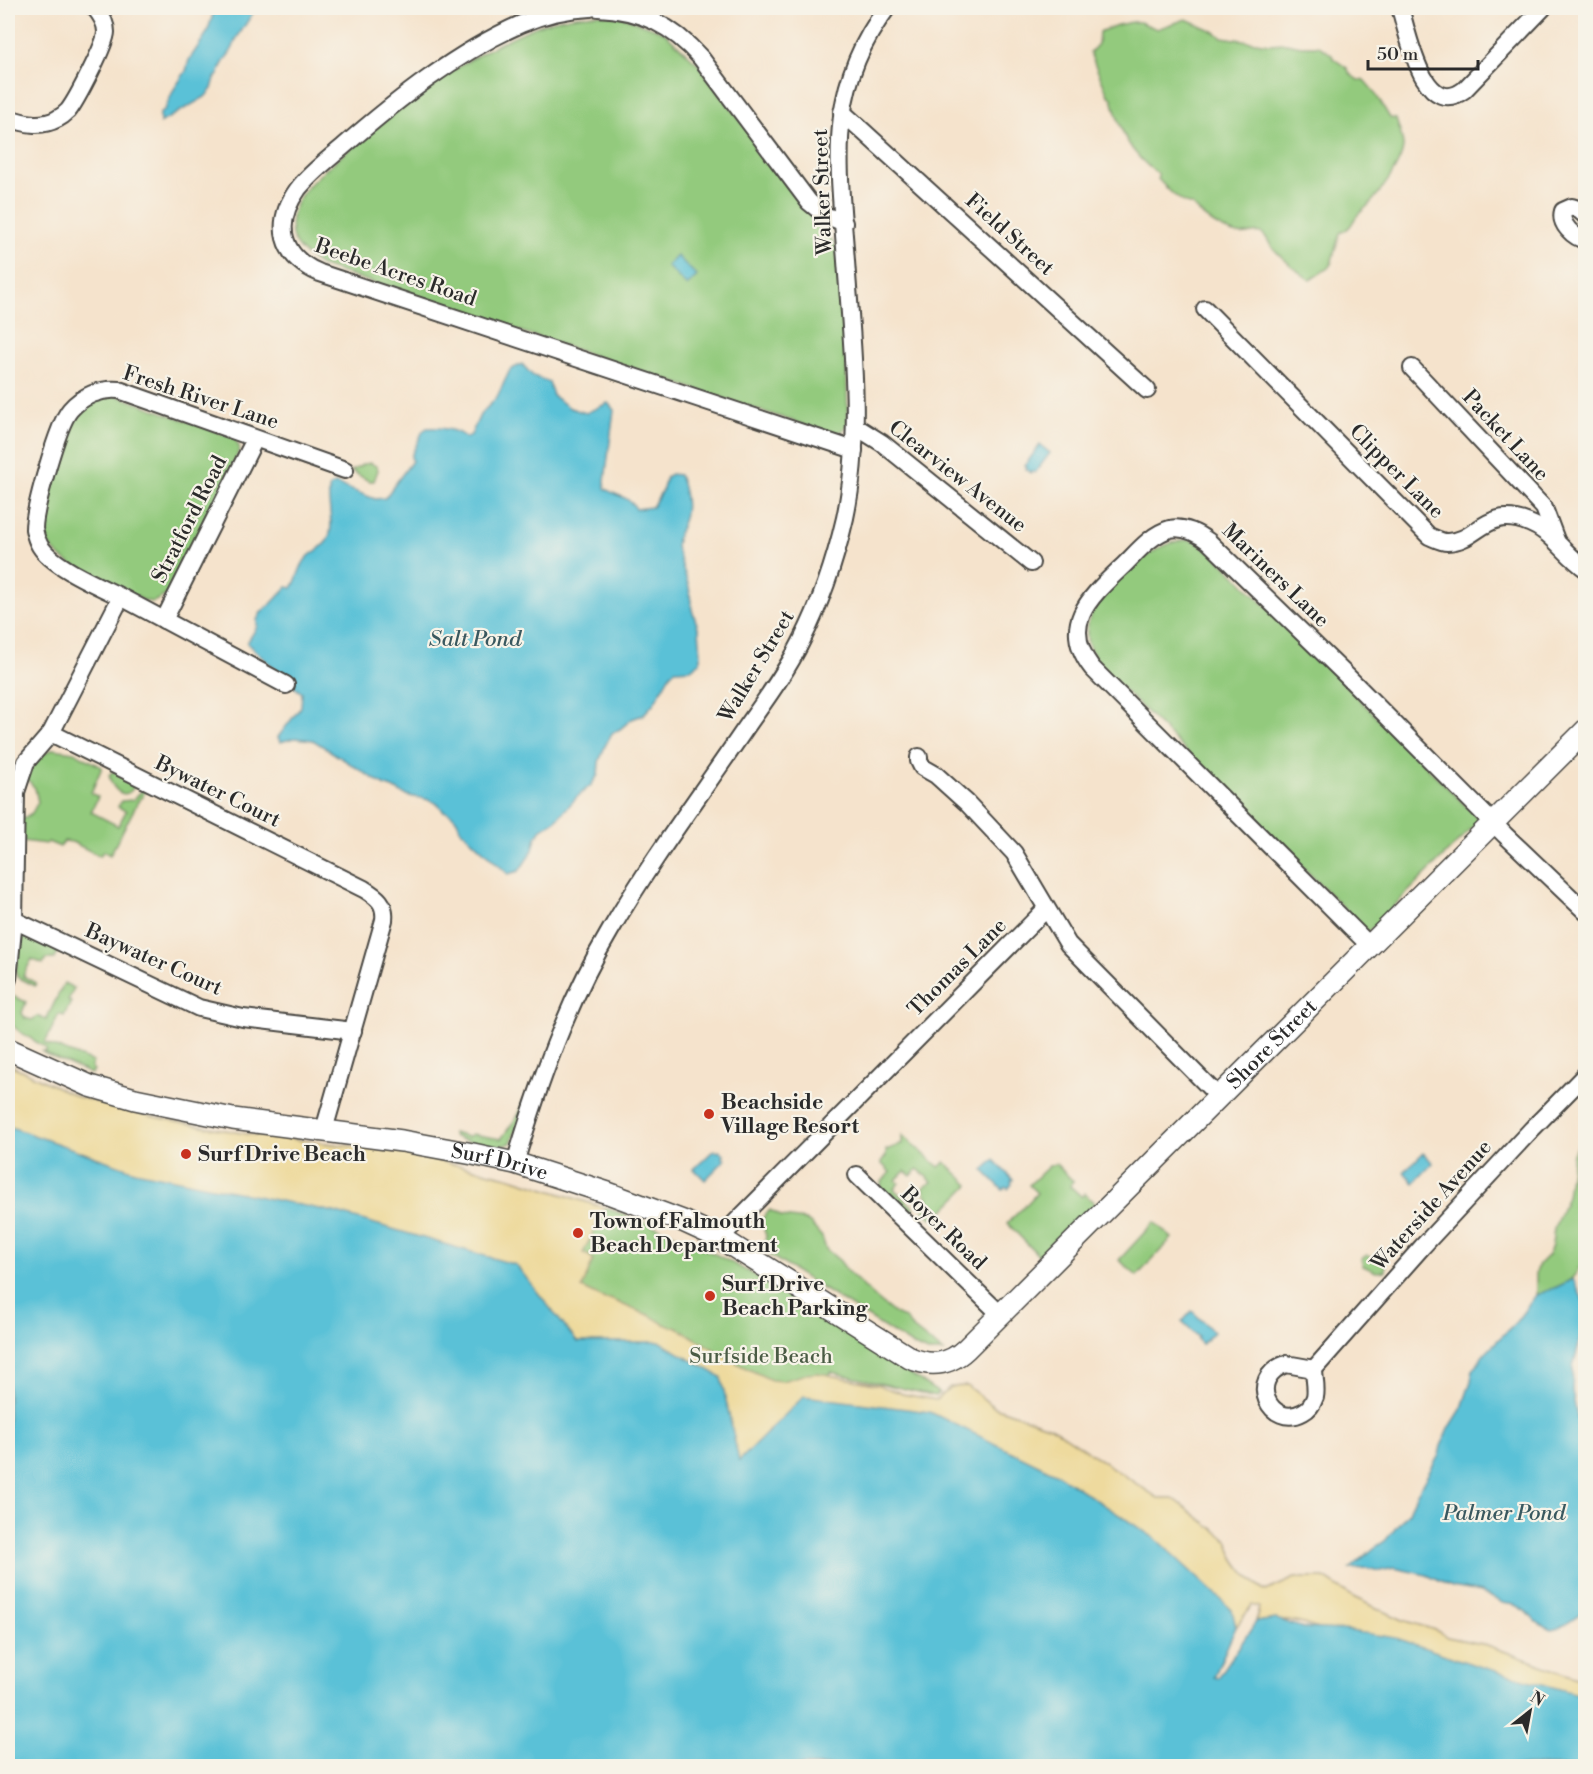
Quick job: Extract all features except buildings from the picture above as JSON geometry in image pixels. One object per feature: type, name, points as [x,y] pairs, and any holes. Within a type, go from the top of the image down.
[{"type":"main road","name":"Shore Street","points":[[956,1357],[1586,730]]},
{"type":"main road","name":"Surf Drive","points":[[8,1049],[68,1077],[125,1097],[233,1119],[402,1141],[515,1163],[663,1213],[720,1239],[910,1358],[937,1364],[945,1363],[956,1357]]},
{"type":"street","points":[[8,118],[30,124],[41,124],[55,120],[69,110],[104,43],[105,26],[95,8]]},
{"type":"street","name":"Beebe Acres Road","points":[[591,8],[551,12],[494,37],[456,60],[387,108],[319,168],[297,191],[289,206],[283,232],[291,254],[308,268],[320,273],[854,450]]},
{"type":"street","points":[[598,8],[618,9],[654,21],[686,42],[701,58],[809,202],[825,215],[844,223]]},
{"type":"street","name":"Walker Street","points":[[515,1163],[561,1030],[594,959],[650,867],[783,673],[804,636],[835,558],[851,488],[855,426],[854,374],[839,166],[842,112],[856,58],[887,8]]},
{"type":"street","points":[[1400,8],[1426,82],[1441,95],[1452,96],[1464,90],[1544,8]]},
{"type":"street","name":"Field Street","points":[[842,112],[1147,390]]},
{"type":"street","points":[[1586,216],[1572,207],[1563,212],[1561,218],[1564,225],[1581,239],[1586,240]]},
{"type":"street","name":"Clipper Lane","points":[[1205,309],[1429,536],[1447,542],[1463,537],[1489,521],[1501,518],[1531,523],[1556,540],[1566,554],[1586,569]]},
{"type":"street","name":"Packet Lane","points":[[1412,368],[1544,508],[1556,540]]},
{"type":"street","name":"Fresh River Lane","points":[[286,685],[55,562],[45,553],[36,539],[34,529],[48,470],[61,427],[70,409],[94,393],[111,389],[345,470]]},
{"type":"street","name":"Clearview Avenue","points":[[855,426],[882,443],[1031,563]]},
{"type":"street","name":"Stratford Road","points":[[164,620],[255,439]]},
{"type":"street","name":"Mariners Lane","points":[[1369,945],[1086,659],[1078,641],[1078,625],[1083,609],[1095,593],[1144,545],[1161,532],[1180,528],[1198,534],[1217,548],[1493,823],[1586,912]]},
{"type":"street","points":[[8,980],[14,920],[16,792],[26,762],[51,733],[121,597]]},
{"type":"street","name":"Bywater Court","points":[[51,733],[364,889],[379,900],[384,908],[384,920],[324,1130]]},
{"type":"street","points":[[919,757],[922,767],[959,796],[1014,853],[1046,909],[1077,954],[1218,1096]]},
{"type":"street","name":"Thomas Lane","points":[[720,1239],[1046,909]]},
{"type":"street","name":"Baywater Court","points":[[14,920],[199,1008],[243,1018],[352,1031]]},
{"type":"street","name":"Waterside Avenue","points":[[1314,1369],[1422,1247],[1586,1074]]},
{"type":"street","name":"Boyer Road","points":[[857,1175],[1000,1314]]},
{"type":"green space","points":[[599,14],[624,17],[664,32],[698,64],[836,246],[845,320],[848,424],[842,431],[832,434],[319,265],[297,246],[291,226],[299,198],[322,173],[392,114],[465,63],[518,34],[558,19]]},
{"type":"green space","points":[[1186,19],[1222,37],[1269,44],[1319,46],[1347,68],[1350,74],[1358,80],[1364,80],[1390,118],[1396,119],[1403,146],[1398,162],[1374,199],[1348,228],[1340,233],[1331,264],[1310,280],[1281,256],[1263,234],[1241,234],[1219,227],[1192,205],[1169,191],[1158,179],[1158,174],[1133,150],[1122,131],[1112,98],[1108,95],[1090,53],[1098,44],[1099,32],[1132,22],[1140,22],[1157,29]]},
{"type":"green space","points":[[112,394],[235,438],[240,450],[169,594],[153,602],[145,601],[80,570],[57,554],[46,542],[44,533],[42,521],[63,435],[79,408]]},
{"type":"green space","points":[[371,463],[378,470],[374,481],[369,481],[351,471],[364,464]]},
{"type":"green space","points":[[1185,540],[1195,541],[1214,554],[1480,820],[1368,932],[1105,671],[1089,647],[1087,630],[1090,616],[1110,587],[1140,560],[1171,543]]},
{"type":"green space","points":[[53,749],[74,752],[102,767],[91,793],[98,797],[91,812],[118,826],[126,811],[118,807],[121,801],[133,800],[145,787],[148,789],[144,791],[143,797],[139,800],[110,855],[103,851],[100,856],[72,842],[64,841],[60,847],[48,842],[46,844],[22,841],[21,820],[32,813],[38,802],[35,788],[26,778],[40,757]]},
{"type":"green space","points":[[113,771],[136,783],[129,793],[121,793],[114,786],[109,775]]},
{"type":"green space","points":[[28,934],[57,948],[58,951],[55,959],[46,959],[43,964],[32,959],[23,976],[36,983],[35,986],[17,977],[16,971],[20,938]]},
{"type":"green space","points":[[64,983],[74,988],[68,1001],[71,1002],[64,1016],[59,1014],[45,1043],[93,1062],[91,1067],[94,1070],[91,1074],[41,1051],[46,1052],[46,1048],[12,1025],[12,1006],[8,997],[15,997],[26,1002],[22,1013],[25,1018],[32,1020],[37,1016],[46,1020]]},
{"type":"green space","points":[[523,1100],[526,1103],[511,1143],[490,1146],[453,1136],[453,1133],[468,1137],[472,1134],[501,1139],[519,1114]]},
{"type":"green space","points":[[1585,1130],[1585,1261],[1566,1283],[1536,1295],[1536,1273],[1539,1264],[1549,1254],[1554,1229],[1567,1196],[1573,1154]]},
{"type":"green space","points":[[902,1135],[939,1167],[945,1162],[969,1185],[938,1216],[931,1218],[924,1211],[928,1198],[923,1188],[932,1182],[918,1169],[911,1176],[905,1171],[896,1180],[899,1183],[894,1189],[914,1208],[906,1216],[881,1190],[881,1183],[890,1172],[881,1163],[886,1156],[886,1150],[902,1144]]},
{"type":"green space","points":[[1056,1164],[1073,1181],[1070,1186],[1081,1196],[1084,1193],[1095,1204],[1042,1256],[1038,1255],[1007,1223],[1037,1193],[1029,1185],[1049,1166]]},
{"type":"green space","name":"Surfside Beach","points":[[605,1208],[650,1224],[736,1265],[819,1314],[939,1393],[936,1396],[831,1372],[750,1493],[541,1337]]},
{"type":"green space","points":[[770,1210],[782,1217],[805,1220],[810,1223],[822,1237],[826,1249],[840,1261],[848,1272],[878,1300],[895,1314],[907,1320],[911,1327],[943,1352],[927,1352],[912,1345],[763,1251],[766,1236],[761,1220]]},
{"type":"green space","points":[[1154,1222],[1172,1238],[1137,1276],[1119,1260]]},
{"type":"green space","points":[[1367,1255],[1381,1259],[1386,1264],[1385,1271],[1376,1272],[1363,1266],[1361,1259]]},
{"type":"sand","points":[[8,1064],[78,1097],[154,1117],[247,1134],[402,1152],[508,1177],[605,1208],[583,1253],[593,1260],[582,1288],[650,1315],[668,1326],[676,1327],[742,1366],[771,1380],[782,1381],[819,1373],[880,1385],[902,1394],[936,1400],[950,1387],[967,1386],[994,1407],[1051,1427],[1158,1498],[1173,1498],[1229,1542],[1233,1555],[1242,1570],[1266,1591],[1295,1578],[1324,1578],[1355,1598],[1403,1620],[1438,1631],[1447,1637],[1487,1645],[1585,1681],[1585,1706],[1303,1624],[1279,1620],[1256,1622],[1259,1607],[1252,1605],[1236,1627],[1231,1610],[778,1424],[769,1430],[743,1465],[8,1161]]},
{"type":"water","points":[[215,8],[256,8],[235,41],[215,78],[212,89],[205,97],[160,123],[160,113],[165,109],[186,71],[189,60],[207,33]]},
{"type":"water","points":[[677,256],[697,276],[687,286],[667,266]]},
{"type":"water","name":"Salt Pond","points":[[522,364],[533,376],[549,382],[553,396],[570,408],[586,413],[608,403],[614,410],[605,481],[605,488],[609,491],[630,501],[636,509],[652,507],[663,489],[666,477],[671,474],[679,475],[686,507],[676,547],[689,587],[692,610],[699,630],[701,655],[700,662],[691,669],[675,670],[670,675],[654,703],[643,715],[632,719],[612,733],[599,762],[598,775],[591,785],[556,820],[542,829],[536,837],[533,850],[519,871],[508,874],[460,829],[455,817],[443,811],[436,803],[409,796],[385,786],[313,740],[295,738],[280,742],[278,737],[301,707],[302,693],[247,643],[257,627],[257,620],[262,611],[287,587],[292,588],[306,559],[327,540],[331,531],[330,486],[336,484],[375,499],[385,498],[412,461],[411,456],[423,431],[427,428],[437,428],[448,429],[466,438],[471,435],[480,415],[497,397],[510,370]]},
{"type":"water","points":[[1040,445],[1050,453],[1035,473],[1032,471],[1031,473],[1025,465]]},
{"type":"water","points":[[8,1126],[135,1171],[334,1212],[516,1265],[577,1342],[660,1342],[721,1377],[739,1461],[804,1396],[930,1412],[1057,1474],[1156,1539],[1232,1610],[1236,1627],[1214,1677],[1218,1678],[1256,1622],[1276,1619],[1303,1628],[1343,1630],[1396,1638],[1475,1665],[1585,1696],[1585,1766],[8,1766]]},
{"type":"water","points":[[714,1150],[724,1155],[722,1157],[725,1160],[705,1180],[694,1169]]},
{"type":"water","points":[[1423,1153],[1433,1163],[1414,1183],[1404,1172]]},
{"type":"water","points":[[994,1160],[1013,1180],[1008,1189],[1006,1187],[1003,1190],[983,1170]]},
{"type":"water","name":"Palmer Pond","points":[[1573,1279],[1585,1304],[1585,1331],[1580,1340],[1573,1366],[1572,1392],[1585,1447],[1585,1611],[1560,1628],[1551,1630],[1515,1605],[1503,1603],[1481,1592],[1452,1587],[1427,1575],[1394,1568],[1380,1571],[1367,1568],[1350,1569],[1385,1541],[1409,1512],[1439,1455],[1450,1427],[1462,1408],[1473,1370],[1484,1354],[1516,1322],[1536,1295]]},
{"type":"water","points":[[1192,1311],[1214,1332],[1202,1344],[1182,1322]]},
{"type":"place","name":"Beachside Village Resort","points":[[709,1114]]},
{"type":"place","name":"Surf Drive Beach","points":[[186,1154]]},
{"type":"place","name":"Town of Falmouth Beach Department","points":[[578,1233]]},
{"type":"place","name":"Surf Drive Beach Parking","points":[[710,1296]]}]
